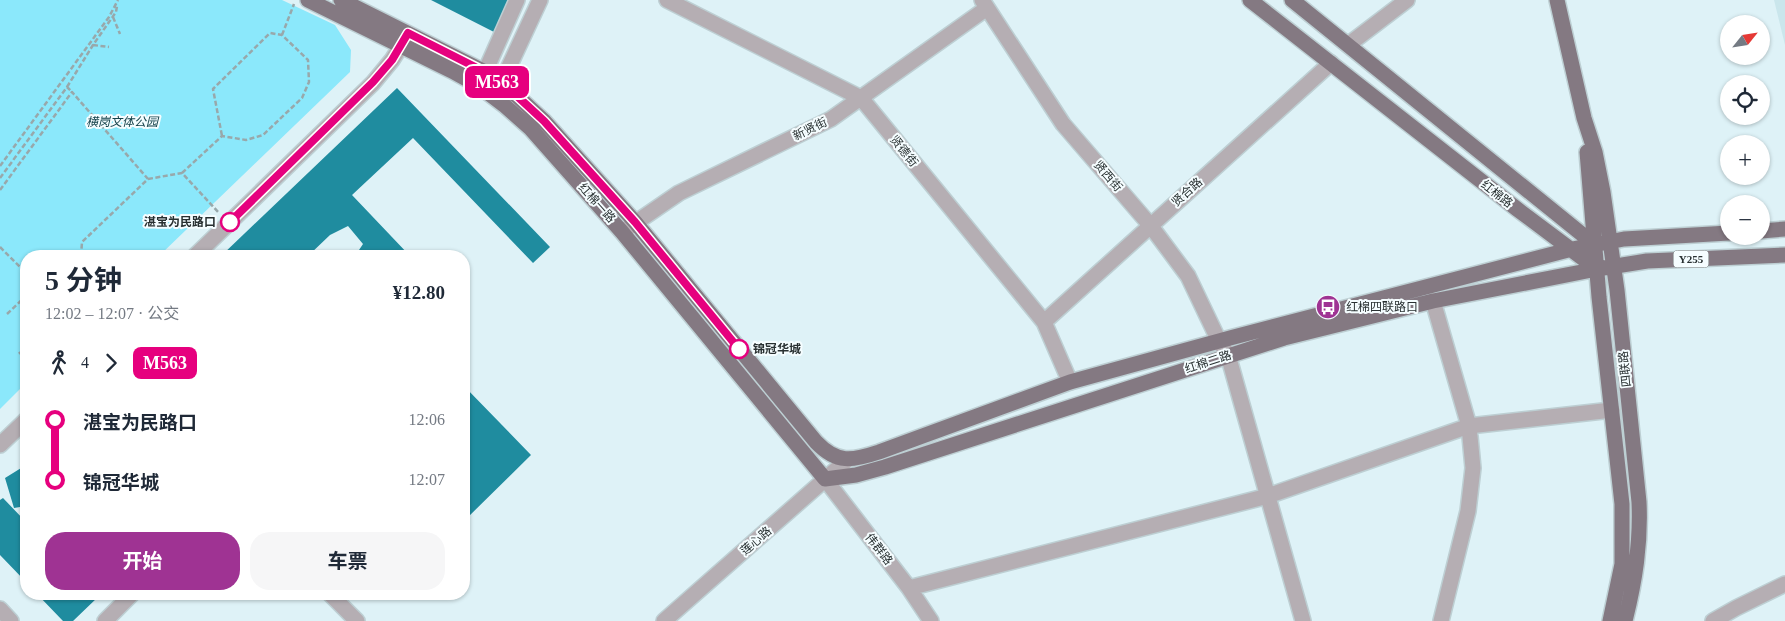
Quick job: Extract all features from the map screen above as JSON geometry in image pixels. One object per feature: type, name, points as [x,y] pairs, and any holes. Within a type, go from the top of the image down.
[{"type":"main road","name":"红棉一路","points":[[308,0],[485,72],[517,96],[544,121],[635,222],[824,451],[834,457],[847,460]]},
{"type":"main road","name":"红棉一路","points":[[341,0],[479,86],[504,104],[531,129],[622,232],[825,479]]},
{"type":"main road","name":"红棉路","points":[[1250,0],[1517,209],[1597,269]]},
{"type":"main road","name":"红棉路","points":[[1292,0],[1594,244]]},
{"type":"main road","name":"四联路","points":[[1557,0],[1584,118],[1595,152],[1603,192],[1616,290],[1635,464],[1640,531],[1634,586],[1625,621]]},
{"type":"main road","name":"四联路","points":[[1584,118],[1594,244],[1622,504],[1622,564],[1610,621]]},
{"type":"main road","points":[[1770,230],[1785,229]]},
{"type":"main road","name":"Y255","points":[[1594,244],[1610,241],[1720,234]]},
{"type":"main road","name":"红棉二路","points":[[847,460],[880,452],[1070,382],[1219,341],[1594,244]]},
{"type":"main road","name":"Y255","points":[[1597,269],[1647,261],[1785,255]]},
{"type":"main road","name":"红棉二路","points":[[825,479],[856,475],[885,468],[1284,338],[1433,301],[1597,269]]},
{"type":"street","points":[[485,72],[517,0]]},
{"type":"street","points":[[501,84],[540,0]]},
{"type":"street","name":"贤德街","points":[[667,0],[861,98],[1044,322],[1070,382]]},
{"type":"street","points":[[1348,45],[1407,0]]},
{"type":"street","name":"新贤街","points":[[622,232],[679,193],[831,119],[984,4]]},
{"type":"street","name":"贤西街","points":[[984,4],[1063,124],[1150,225],[1188,276],[1219,341],[1228,355],[1303,621]]},
{"type":"street","points":[[201,250],[373,82],[392,60],[405,40]]},
{"type":"street","name":"贤合路","points":[[1044,322],[1331,64]]},
{"type":"street","points":[[1433,301],[1469,426],[1473,468],[1468,511],[1440,621]]},
{"type":"street","points":[[909,588],[1268,496],[1469,426],[1612,410]]},
{"type":"street","points":[[0,445],[20,426]]},
{"type":"street","name":"莲心路","points":[[664,621],[847,460]]},
{"type":"street","name":"伟群路","points":[[825,479],[909,588],[931,621]]},
{"type":"street","points":[[1713,621],[1785,584]]},
{"type":"street","points":[[105,621],[126,600]]},
{"type":"street","points":[[336,600],[357,621]]},
{"type":"street","points":[[0,609],[11,621]]},
{"type":"path","points":[[0,178],[67,87],[116,12],[118,0]]},
{"type":"path","points":[[0,166],[109,17],[118,0]]},
{"type":"path","points":[[282,35],[296,0]]},
{"type":"path","points":[[113,17],[120,34]]},
{"type":"path","points":[[270,33],[282,35],[308,60],[308,82],[302,98],[263,135],[246,140],[222,136],[213,89],[270,33]]},
{"type":"path","points":[[93,45],[109,47]]},
{"type":"path","points":[[67,87],[148,179]]},
{"type":"path","points":[[0,190],[72,92]]},
{"type":"path","points":[[81,250],[82,242],[148,179],[182,173],[222,136]]},
{"type":"path","points":[[182,173],[228,224]]},
{"type":"path","points":[[0,247],[20,267]]},
{"type":"path","points":[[7,314],[20,302]]},
{"type":"shaded area","points":[[1774,0],[1785,0],[1785,45]]},
{"type":"green space","name":"横岗文体公园","points":[[0,0],[282,0],[335,25],[351,50],[350,72],[165,250],[20,250],[20,389],[0,409]]},
{"type":"building","points":[[431,0],[510,0],[494,32]]},
{"type":"building","points":[[397,88],[550,247],[533,263],[413,138],[352,195],[404,250],[359,250],[363,244],[348,226],[330,235],[314,250],[227,250]]},
{"type":"building","points":[[470,392],[531,455],[470,515]]},
{"type":"building","points":[[20,469],[20,507],[14,508],[5,478]]},
{"type":"building","points":[[3,498],[20,516],[20,576],[0,555],[0,500]]},
{"type":"building","points":[[43,600],[95,600],[73,621],[63,621]]},
{"type":"bus line","name":"M563","points":[[230,222],[373,82],[392,60],[408,33],[485,72],[517,96],[544,121],[635,222],[739,349]]},
{"type":"place","name":"湛宝为民路口","points":[[230,222]]},
{"type":"place","name":"红棉四联路口","points":[[1328,307]]},
{"type":"place","name":"锦冠华城","points":[[739,349]]}]
